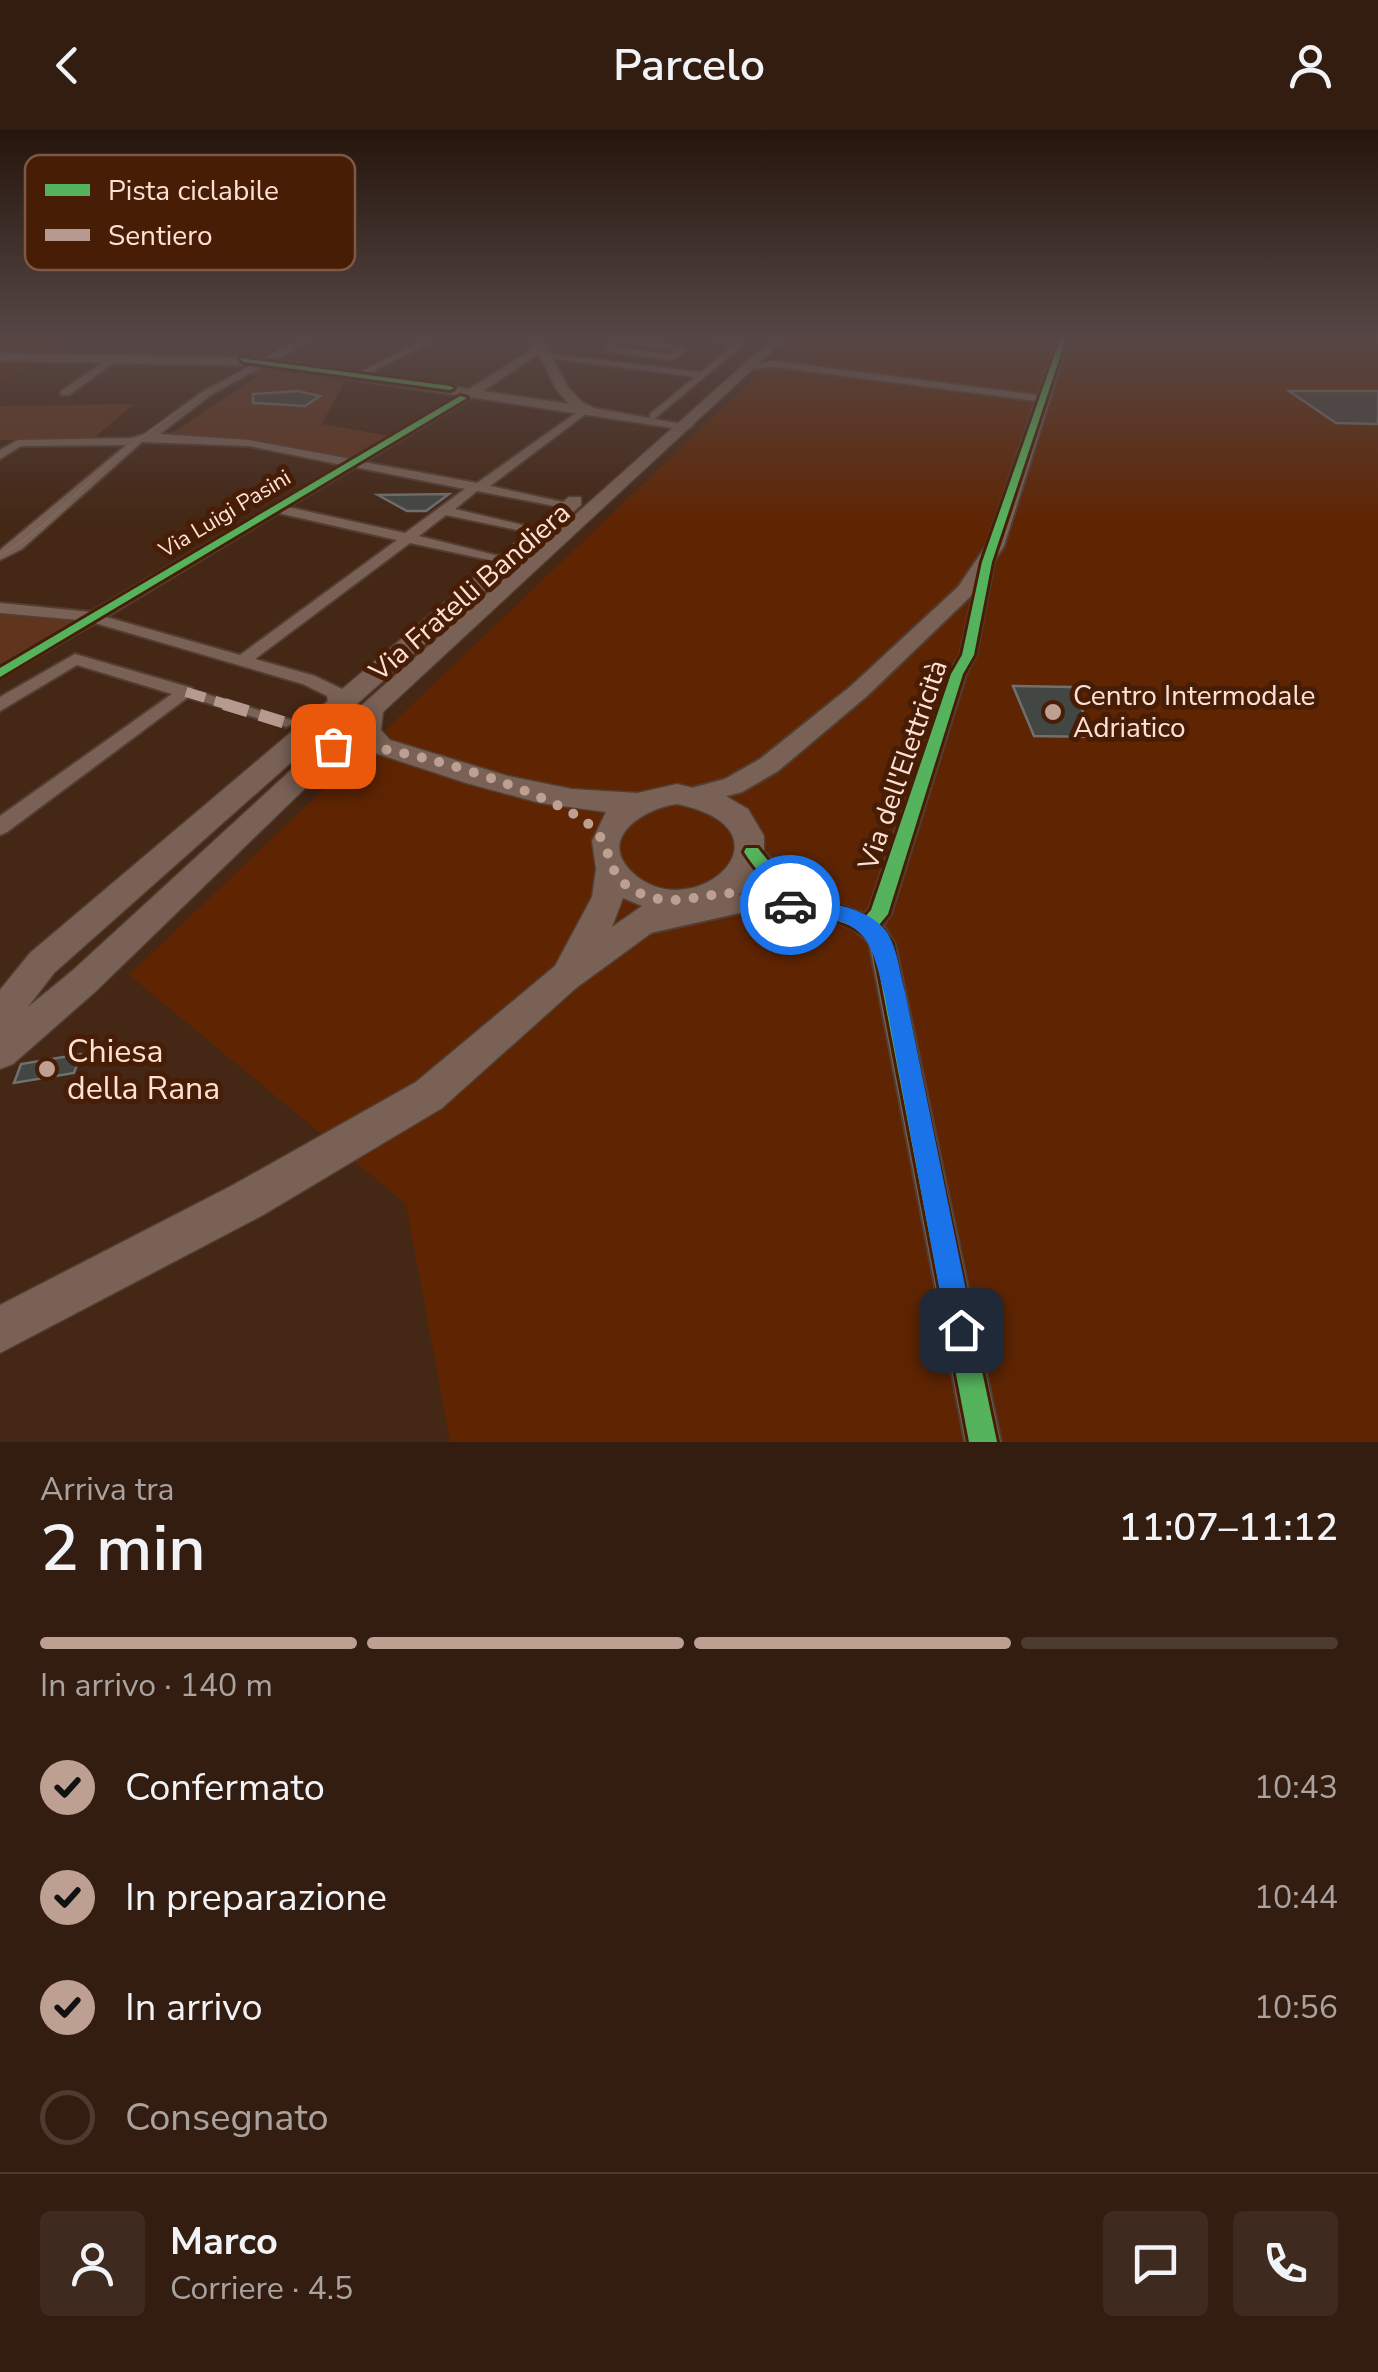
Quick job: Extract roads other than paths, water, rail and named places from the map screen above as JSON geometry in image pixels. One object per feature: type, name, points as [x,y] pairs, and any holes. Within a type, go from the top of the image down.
[{"type":"main road","name":"Via Fratelli Bandiera","points":[[0,1016],[42,963],[692,400]]},
{"type":"main road","name":"Via Fratelli Bandiera","points":[[0,1052],[84,981],[372,710],[668,421],[699,400]]},
{"type":"main road","points":[[372,710],[368,731],[381,746]]},
{"type":"main road","points":[[333,746],[381,746],[544,796],[595,804],[697,795],[716,801],[744,822],[752,852],[746,868],[734,882],[716,893],[673,901],[647,896],[626,885],[593,828],[544,796]]},
{"type":"main road","points":[[564,978],[606,910],[611,892],[610,828],[638,803]]},
{"type":"main road","points":[[0,1330],[248,1200],[429,1095],[564,978],[673,901]]},
{"type":"main road","points":[[42,963],[46,986],[84,981]]},
{"type":"street","points":[[3,556],[139,439],[198,400]]},
{"type":"street","name":"Via Luigi Pasini","points":[[0,673],[464,400]]},
{"type":"street","points":[[523,400],[668,421]]},
{"type":"street","points":[[533,402],[555,400]]},
{"type":"street","points":[[572,400],[590,411]]},
{"type":"street","name":"Via Fratelli Bandiera","points":[[668,421],[684,400]]},
{"type":"street","name":"Via dell'Elettricità","points":[[868,925],[879,914],[957,674],[968,656],[987,562],[1045,400]]},
{"type":"street","points":[[242,660],[407,537],[590,411]]},
{"type":"street","points":[[0,456],[18,443],[224,440],[570,506]]},
{"type":"street","points":[[277,510],[508,560]]},
{"type":"street","points":[[444,511],[541,531]]},
{"type":"street","points":[[697,795],[733,786],[769,764],[859,692],[965,591],[987,562]]},
{"type":"street","points":[[0,608],[93,618],[242,660],[330,688],[336,692],[336,708]]},
{"type":"street","points":[[0,705],[75,658],[286,723]]},
{"type":"street","points":[[0,827],[186,692]]},
{"type":"street","points":[[744,822],[751,796],[769,764]]},
{"type":"street","points":[[752,852],[770,875],[814,906],[868,925],[880,937],[983,1442]]},
{"type":"street","points":[[716,893],[747,894],[782,905]]},
{"type":"street","points":[[630,930],[734,904],[814,906]]},
{"type":"street","name":"Via Fratelli Bandiera","points":[[0,994],[42,963]]},
{"type":"tram line","points":[[0,555],[31,535],[112,461],[195,400]]},
{"type":"place","name":"Centro Intermodale Adriatico","points":[[1053,712]]},
{"type":"place","name":"Chiesa della Rana","points":[[47,1069]]}]
